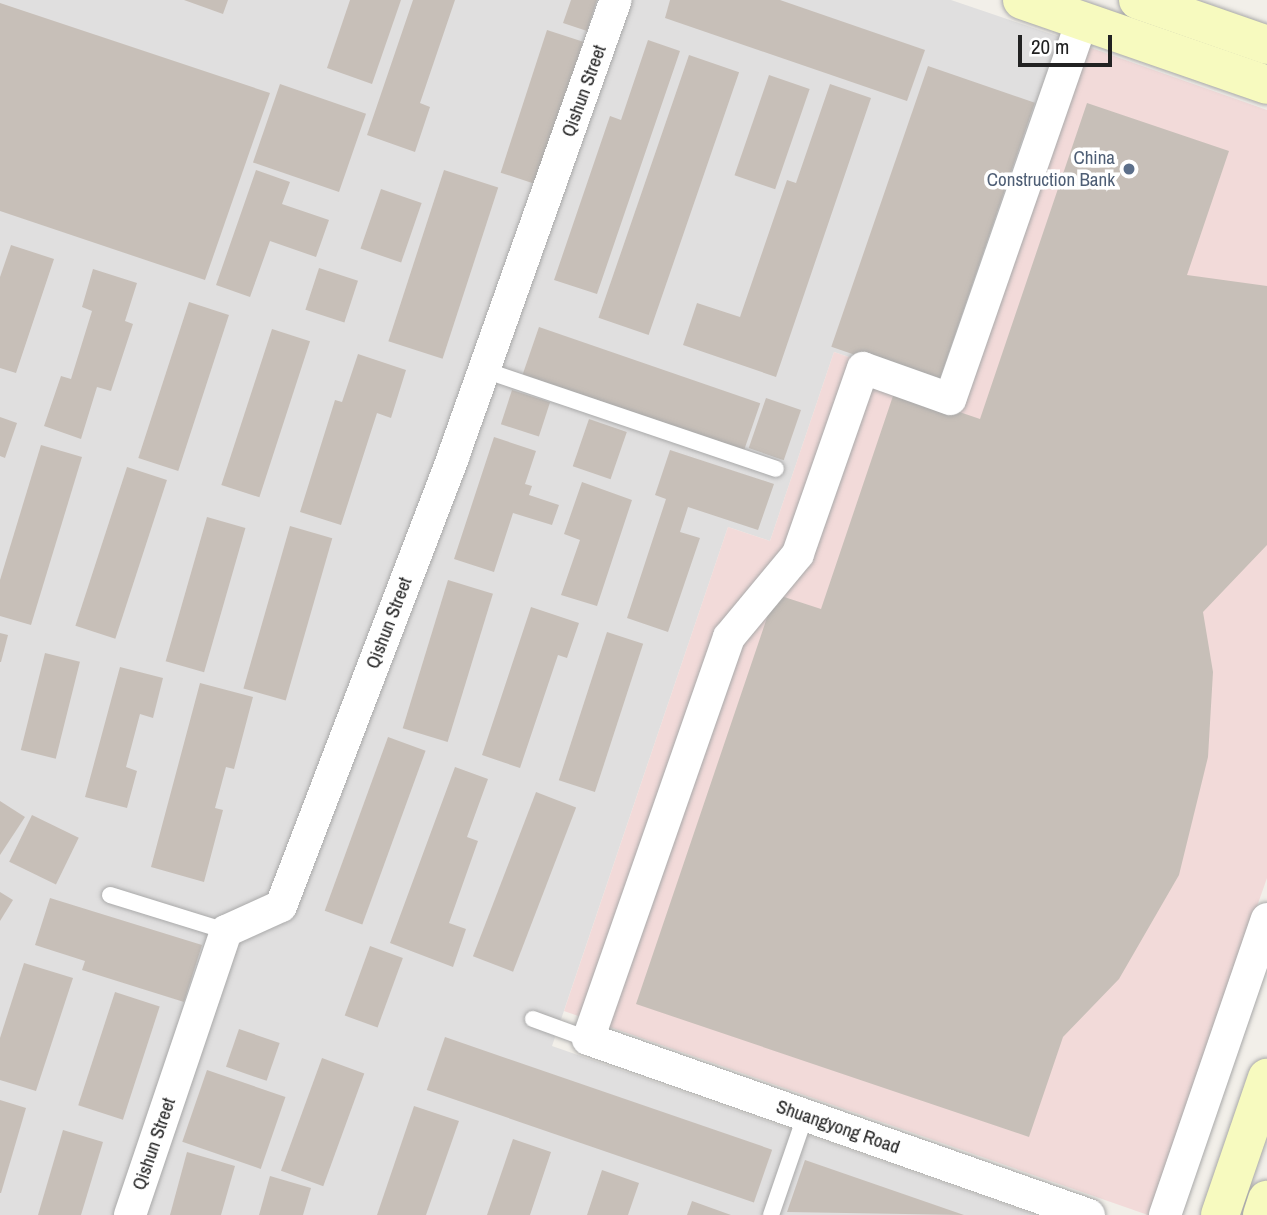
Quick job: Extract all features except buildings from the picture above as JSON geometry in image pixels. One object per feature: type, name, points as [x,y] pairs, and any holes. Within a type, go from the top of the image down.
[{"type":"main road","points":[[1023,0],[1267,85]]},
{"type":"main road","points":[[1162,4],[1267,45]]},
{"type":"main road","points":[[1220,1215],[1267,1078]]},
{"type":"main road","points":[[1262,1215],[1267,1200]]},
{"type":"street","name":"Qishun Street","points":[[130,1215],[226,931],[281,906],[484,370],[616,0]]},
{"type":"street","points":[[588,1039],[729,638],[798,554],[863,368],[950,399],[1082,21]]},
{"type":"street","points":[[1165,1215],[1267,919]]},
{"type":"street","name":"Shuangyong Road","points":[[588,1039],[1088,1215]]},
{"type":"lane","points":[[484,370],[776,469]]},
{"type":"lane","points":[[110,895],[226,931]]},
{"type":"lane","points":[[533,1019],[588,1039]]},
{"type":"lane","points":[[771,1215],[805,1115]]},
{"type":"shaded area","points":[[0,0],[951,0],[1063,38],[944,389],[834,352],[770,541],[728,527],[552,1046],[1036,1215],[0,1215]]},
{"type":"shaded area","points":[[1063,38],[1267,110],[1267,878],[1148,1215],[564,1011],[728,527],[770,541],[834,352],[944,389]]},
{"type":"place","name":"China Construction Bank","points":[[1129,169]]}]
